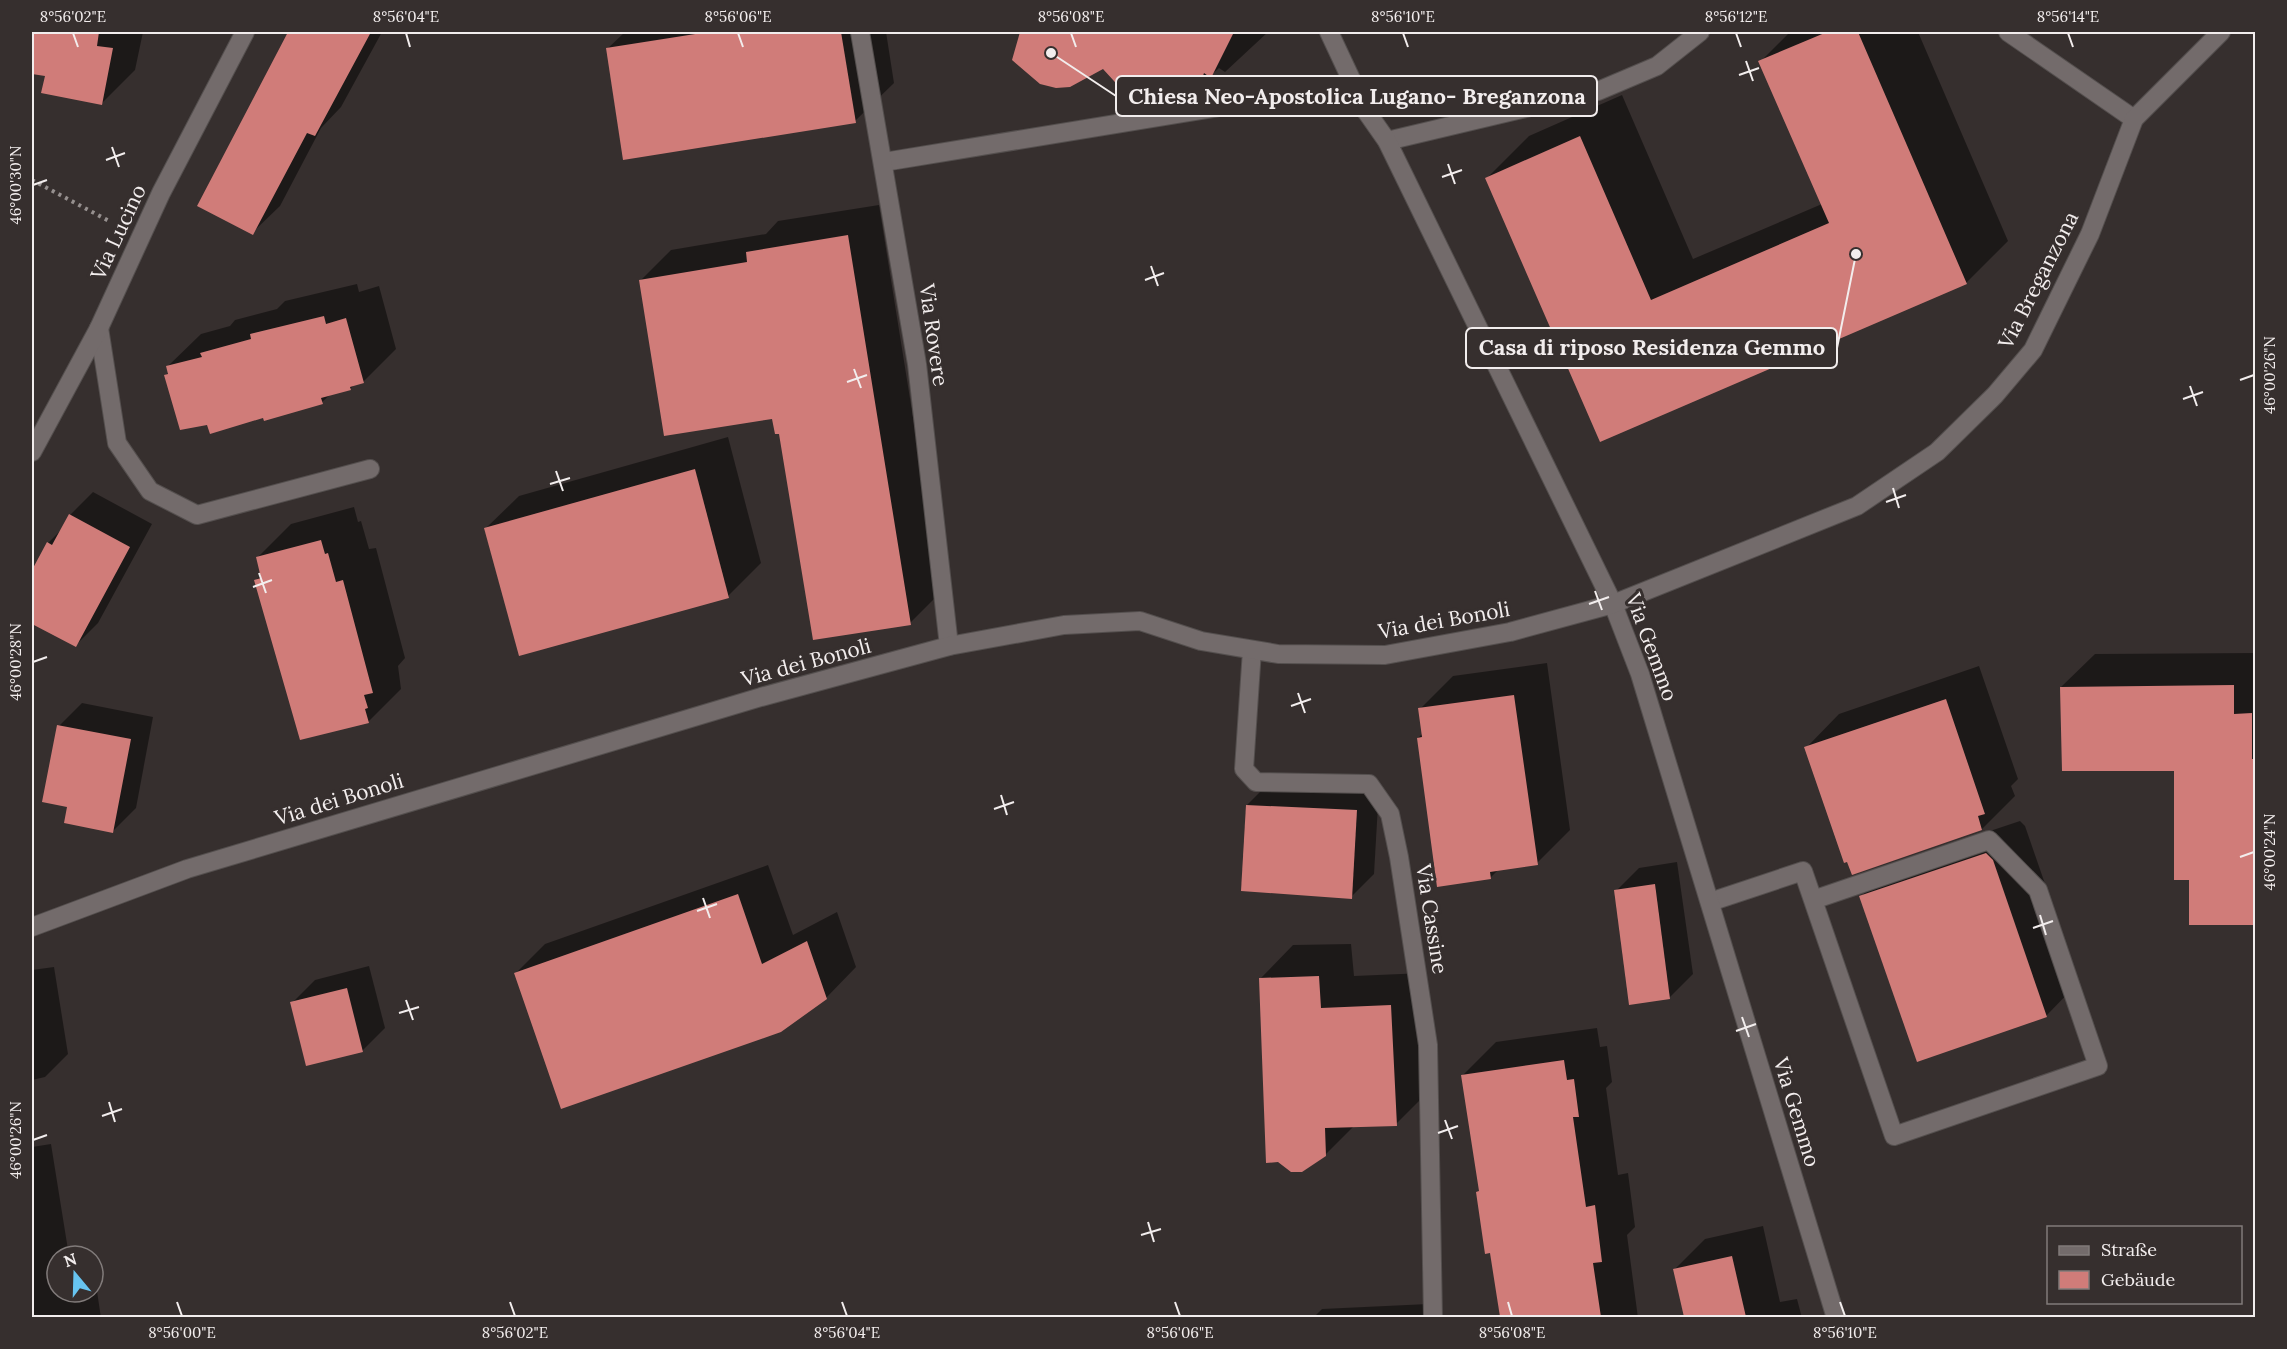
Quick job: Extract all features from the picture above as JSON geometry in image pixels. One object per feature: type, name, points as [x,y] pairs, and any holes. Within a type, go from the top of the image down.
[{"type":"street","name":"Via Lucino","points":[[32,452],[99,328],[161,193],[245,32]]},
{"type":"street","name":"Via Rovere","points":[[860,32],[917,364],[949,646]]},
{"type":"street","name":"Via Gemmo","points":[[1329,32],[1366,111],[1387,141],[1613,604],[1640,674],[1836,1317]]},
{"type":"street","points":[[1387,141],[1598,91],[1657,66],[1700,32]]},
{"type":"street","points":[[2007,32],[2134,119]]},
{"type":"street","name":"Via Breganzona","points":[[1613,604],[1857,506],[1937,452],[1995,396],[2033,350],[2090,234],[2134,119],[2221,32]]},
{"type":"street","points":[[884,162],[1353,85]]},
{"type":"street","points":[[99,328],[117,443],[150,491],[197,515],[370,469]]},
{"type":"street","name":"Via dei Bonoli","points":[[32,927],[187,868],[761,697],[949,646],[1064,625],[1140,621],[1201,641],[1278,654],[1385,655],[1510,632],[1613,604]]},
{"type":"street","name":"Via Cassine","points":[[1252,650],[1244,769],[1256,782],[1369,784],[1390,814],[1400,856],[1428,1045],[1434,1317]]},
{"type":"street","points":[[1710,902],[1803,871],[1894,1136],[2098,1066],[2038,890],[1989,840],[1813,900]]},
{"type":"path","points":[[32,180],[141,238]]},
{"type":"building","points":[[32,32],[99,32],[97,46],[113,48],[102,105],[41,93],[45,76],[32,74]]},
{"type":"building","points":[[288,32],[371,32],[315,136],[307,133],[253,235],[197,206]]},
{"type":"building","points":[[708,32],[841,32],[856,123],[623,160],[606,48]]},
{"type":"building","points":[[1020,32],[1234,32],[1211,78],[1204,73],[1199,88],[1189,79],[1184,89],[1176,81],[1171,92],[1163,83],[1156,94],[1148,84],[1141,95],[1133,84],[1125,93],[1103,69],[1070,87],[1056,88],[1040,84],[1012,60]]},
{"type":"building","points":[[1827,32],[1858,32],[1967,284],[1600,442],[1485,178],[1580,136],[1651,300],[1829,223],[1758,61]]},
{"type":"building","points":[[848,235],[911,625],[813,640],[779,434],[775,434],[772,419],[664,436],[639,280],[747,262],[746,252]]},
{"type":"building","points":[[324,316],[326,324],[346,318],[364,383],[350,387],[351,390],[321,398],[323,404],[264,421],[263,418],[210,434],[207,425],[180,430],[164,375],[168,374],[166,366],[202,357],[200,353],[251,339],[250,334]]},
{"type":"building","points":[[695,469],[729,598],[519,656],[484,528]]},
{"type":"building","points":[[69,514],[130,547],[76,647],[32,624],[32,570],[47,542],[52,545]]},
{"type":"building","points":[[321,540],[325,554],[328,553],[336,582],[343,580],[373,693],[364,695],[369,723],[300,740],[254,580],[261,578],[256,557]]},
{"type":"building","points":[[2234,685],[2234,714],[2252,713],[2252,759],[2256,759],[2256,925],[2189,925],[2189,880],[2174,880],[2174,771],[2062,771],[2060,687]]},
{"type":"building","points":[[1514,695],[1538,865],[1490,872],[1491,879],[1437,887],[1417,738],[1422,737],[1418,708]]},
{"type":"building","points":[[1946,699],[1985,814],[1978,816],[1982,830],[1852,875],[1847,862],[1844,863],[1804,747]]},
{"type":"building","points":[[57,725],[131,739],[113,833],[64,823],[67,807],[42,802]]},
{"type":"building","points":[[1246,805],[1357,810],[1352,899],[1241,891]]},
{"type":"building","points":[[1986,853],[1993,860],[2047,1017],[1917,1062],[1859,896]]},
{"type":"building","points":[[1655,884],[1670,999],[1629,1005],[1614,890]]},
{"type":"building","points":[[738,894],[762,964],[807,941],[827,999],[781,1032],[561,1109],[514,973]]},
{"type":"building","points":[[1319,976],[1321,1008],[1391,1005],[1397,1126],[1325,1128],[1326,1156],[1302,1172],[1291,1172],[1278,1162],[1266,1163],[1259,978]]},
{"type":"building","points":[[347,988],[363,1052],[306,1066],[290,1002]]},
{"type":"building","points":[[1564,1060],[1567,1080],[1574,1079],[1579,1117],[1573,1117],[1586,1207],[1595,1205],[1602,1262],[1593,1263],[1601,1317],[1500,1317],[1490,1253],[1485,1254],[1476,1192],[1479,1191],[1461,1075]]},
{"type":"building","points":[[1732,1256],[1746,1317],[1684,1317],[1673,1269]]},
{"type":"place","name":"Chiesa Neo-Apostolica Lugano- Breganzona","points":[[1051,53]]},
{"type":"place","name":"Casa di riposo Residenza Gemmo","points":[[1856,254]]}]
